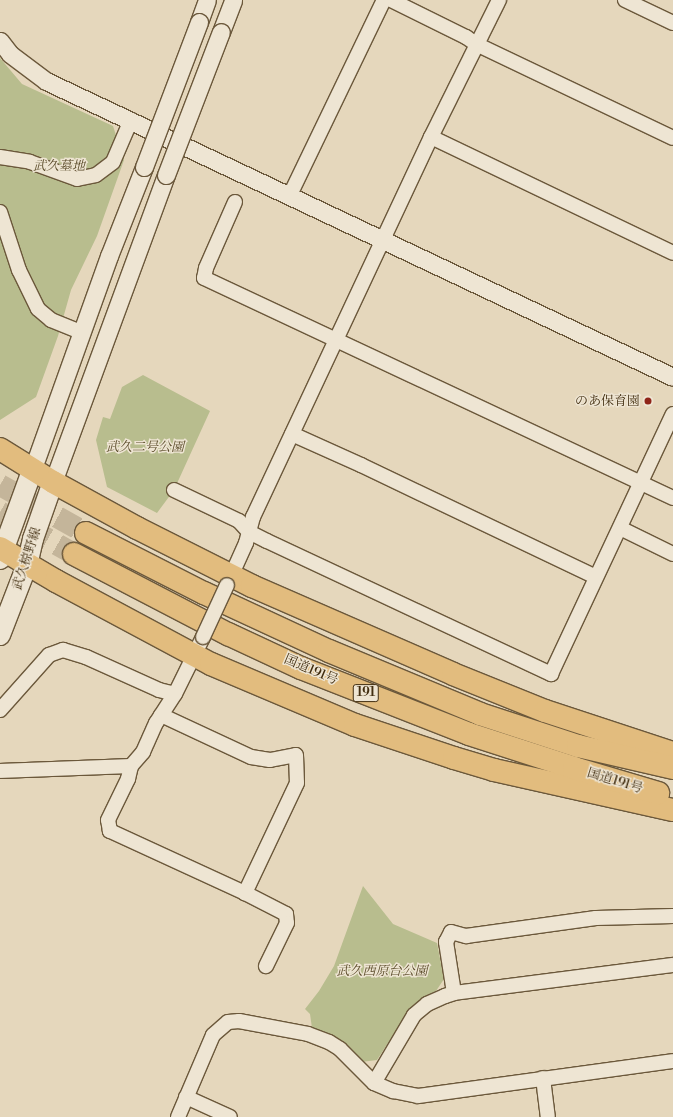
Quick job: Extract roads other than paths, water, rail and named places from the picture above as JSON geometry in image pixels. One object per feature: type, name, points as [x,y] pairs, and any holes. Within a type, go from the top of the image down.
[{"type":"highway","points":[[0,449],[32,470],[229,580],[545,711],[673,753]]},
{"type":"highway","name":"国道191号","points":[[86,533],[204,593],[322,648],[480,714],[578,746],[673,768]]},
{"type":"highway","points":[[1,553],[198,646],[286,697],[355,725],[454,758],[514,775],[673,810]]},
{"type":"highway","name":"国道191号","points":[[74,554],[200,620],[302,668],[469,734],[574,768],[654,792],[673,796]]},
{"type":"main road","name":"武久椋野線","points":[[1,553],[32,470]]},
{"type":"main road","name":"武久椋野線","points":[[0,635],[27,565],[33,539],[53,482]]},
{"type":"street","points":[[32,470],[81,332],[207,0]]},
{"type":"street","points":[[53,482],[166,175],[233,0]]},
{"type":"street","points":[[290,195],[384,0]]},
{"type":"street","points":[[390,0],[466,37],[476,44],[673,138]]},
{"type":"street","points":[[266,966],[287,923],[286,914],[245,893],[110,831],[108,820],[128,779],[131,766],[143,752],[156,723],[175,694],[198,646],[229,580],[249,532],[253,517],[431,137],[499,0]]},
{"type":"street","points":[[625,0],[673,23]]},
{"type":"street","points":[[0,41],[10,54],[46,81],[673,377]]},
{"type":"street","points":[[0,158],[30,162],[77,178],[96,175],[113,162],[131,120]]},
{"type":"street","points":[[431,137],[673,253]]},
{"type":"street","points":[[235,202],[206,268],[204,278],[673,498]]},
{"type":"street","points":[[0,212],[19,270],[38,309],[51,320],[81,332]]},
{"type":"street","points":[[174,490],[239,521],[249,532],[551,674],[673,414]]},
{"type":"street","points":[[292,434],[361,465],[596,577]]},
{"type":"street","points":[[620,528],[673,554]]},
{"type":"street","points":[[0,710],[49,655],[63,650],[86,657],[159,690],[175,694]]},
{"type":"street","points":[[161,715],[251,757],[270,760],[296,755],[298,783],[245,893]]},
{"type":"street","points":[[0,771],[131,766]]},
{"type":"street","points":[[454,993],[446,942],[451,932],[466,936],[596,918],[673,916]]},
{"type":"street","points":[[374,1083],[414,1015],[427,1004],[454,993],[673,965]]},
{"type":"street","points":[[178,1117],[213,1034],[228,1022],[238,1021],[308,1034],[329,1042],[340,1049],[374,1083],[393,1091],[418,1096],[543,1078],[673,1062]]},
{"type":"street","points":[[543,1078],[548,1117]]},
{"type":"street","points":[[186,1097],[230,1117]]},
{"type":"tunnel","points":[[0,485],[86,533]]},
{"type":"tunnel","points":[[0,512],[74,554]]},
{"type":"place","name":"のあ保育園","points":[[648,401]]},
{"type":"park label","name":"武久墓地","points":[[59,166]]},
{"type":"park label","name":"武久二号公園","points":[[145,447]]},
{"type":"park label","name":"武久西原台公園","points":[[382,971]]}]
